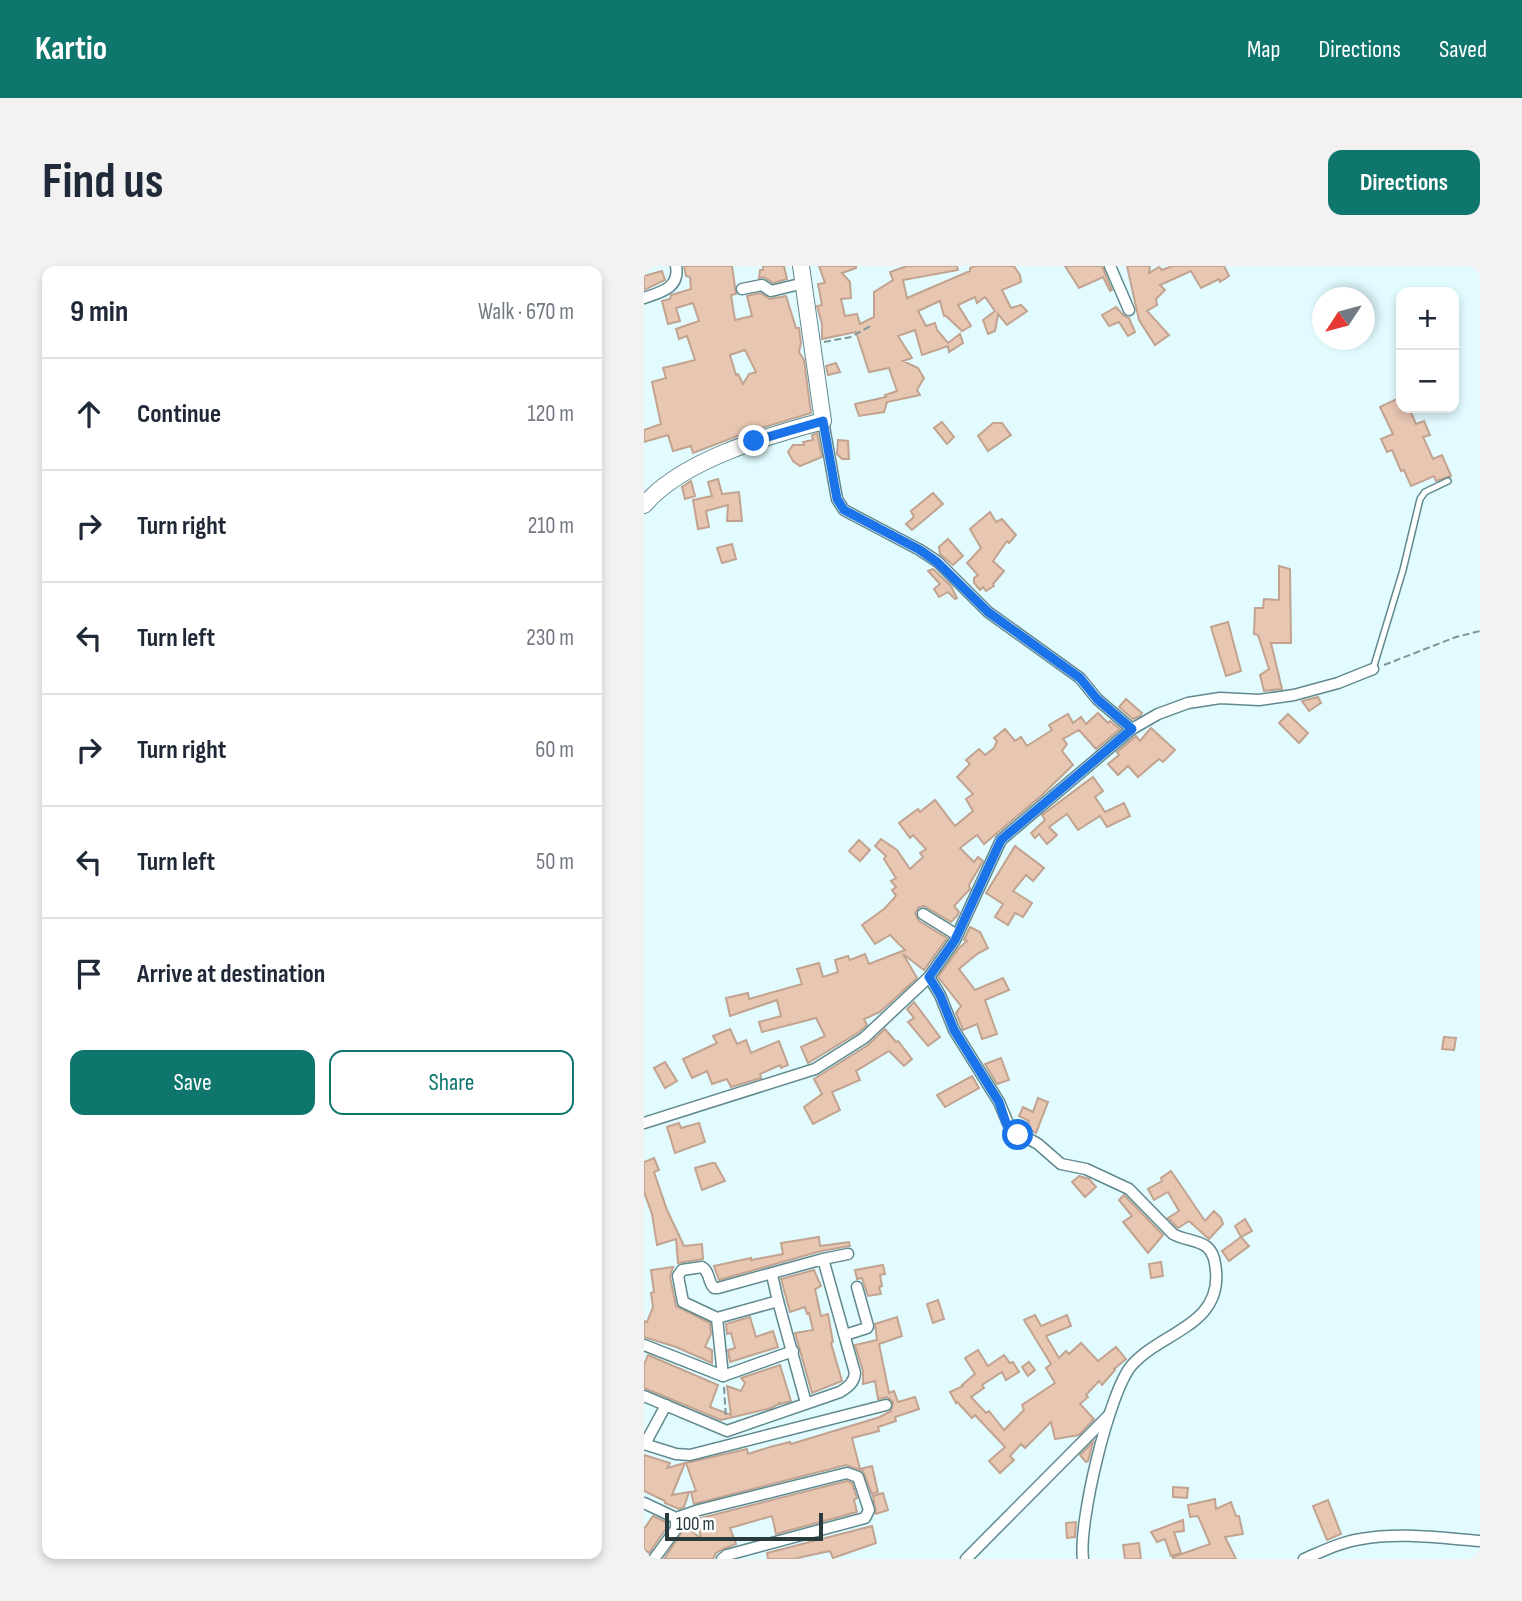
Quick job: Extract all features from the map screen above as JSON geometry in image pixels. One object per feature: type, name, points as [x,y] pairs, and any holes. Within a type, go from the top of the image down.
[{"type":"street","points":[[644,298],[673,285],[677,278],[676,266]]},
{"type":"street","points":[[801,266],[823,421],[837,499],[844,510],[920,550],[937,562],[988,612],[1080,678],[1097,699],[1132,729]]},
{"type":"street","points":[[1110,266],[1129,310]]},
{"type":"street","points":[[742,289],[762,285],[771,291],[804,283]]},
{"type":"street","points":[[644,505],[673,479],[739,447],[823,421]]},
{"type":"street","points":[[644,1123],[815,1069],[864,1038],[929,977],[957,936],[1001,840],[1132,729],[1158,714],[1188,703],[1220,698],[1259,700],[1294,695],[1338,683],[1373,669]]},
{"type":"street","points":[[923,914],[957,936]]},
{"type":"street","points":[[929,977],[940,995],[954,1030],[999,1102],[1006,1123],[1013,1131],[1038,1144],[1061,1164],[1086,1169],[1129,1189],[1173,1234],[1181,1239],[1204,1244],[1212,1251],[1216,1276],[1214,1296],[1203,1314],[1131,1366],[1109,1415],[1087,1500],[1083,1559]]},
{"type":"street","points":[[778,1301],[717,1318],[682,1302],[678,1280],[681,1270],[699,1267],[709,1274],[713,1288],[848,1254]]},
{"type":"street","points":[[644,1396],[727,1431],[840,1392],[855,1379],[855,1373],[823,1259]]},
{"type":"street","points":[[772,1275],[806,1403]]},
{"type":"street","points":[[845,1335],[868,1326],[857,1287]]},
{"type":"street","points":[[717,1318],[723,1376]]},
{"type":"street","points":[[644,1345],[723,1376],[793,1351]]},
{"type":"street","points":[[666,1405],[645,1444],[676,1454],[690,1455],[886,1405]]},
{"type":"street","points":[[965,1559],[1109,1415]]},
{"type":"street","points":[[644,1503],[676,1518],[847,1473],[858,1476],[869,1510],[865,1518],[754,1554],[727,1555],[722,1559]]},
{"type":"street","points":[[654,1559],[676,1529],[676,1518]]},
{"type":"street","points":[[1304,1559],[1342,1543],[1363,1538],[1414,1536],[1480,1541]]},
{"type":"lane","points":[[1373,669],[1403,570],[1420,499],[1425,492],[1448,481]]},
{"type":"path","points":[[813,343],[851,337],[872,325]]},
{"type":"path","points":[[1373,669],[1456,637],[1480,632]]},
{"type":"path","points":[[723,1376],[727,1431]]},
{"type":"building","points":[[684,266],[732,266],[736,294],[731,295],[735,320],[752,316],[747,296],[760,293],[770,299],[786,296],[796,328],[799,328],[799,352],[804,360],[811,413],[748,432],[693,453],[691,446],[673,451],[668,435],[644,442],[644,430],[661,424],[652,382],[666,378],[663,368],[695,360],[687,336],[679,339],[676,329],[699,321],[693,303],[676,308],[680,321],[668,324],[662,301],[670,299],[671,295],[691,289],[690,277],[686,276]],"holes":[[[745,350],[756,372],[749,374],[743,384],[738,374],[736,375],[730,355]]]},
{"type":"building","points":[[763,266],[784,266],[787,279],[773,283],[764,277],[759,278]]},
{"type":"building","points":[[819,266],[856,266],[842,273],[850,282],[851,298],[841,299],[845,316],[857,314],[860,324],[874,317],[874,292],[893,280],[890,272],[907,266],[957,266],[958,270],[903,280],[907,298],[970,271],[970,268],[975,266],[1014,266],[1021,282],[1002,290],[1011,308],[1021,305],[1027,311],[1007,325],[998,314],[995,331],[988,334],[983,320],[995,311],[985,297],[977,303],[975,297],[958,305],[971,326],[962,331],[944,316],[940,301],[918,311],[926,326],[935,323],[937,330],[948,343],[960,334],[963,343],[949,352],[948,346],[922,355],[915,330],[898,336],[912,358],[903,361],[918,368],[924,378],[917,390],[920,395],[887,402],[884,412],[859,416],[855,404],[886,397],[885,395],[897,391],[889,368],[869,372],[856,332],[822,339],[822,324],[817,306],[822,305],[818,284],[825,283]]},
{"type":"building","points":[[1065,266],[1102,266],[1112,290],[1110,291],[1103,277],[1079,288]]},
{"type":"building","points":[[1127,266],[1150,266],[1149,273],[1159,267],[1162,270],[1172,266],[1224,266],[1229,276],[1201,288],[1191,271],[1160,285],[1165,290],[1156,299],[1157,305],[1147,311],[1169,335],[1155,345],[1139,320]]},
{"type":"building","points":[[662,271],[665,280],[644,290],[644,276]]},
{"type":"building","points":[[1116,307],[1129,318],[1135,332],[1128,336],[1119,322],[1109,326],[1102,315]]},
{"type":"building","points":[[836,363],[840,372],[828,375],[826,366]]},
{"type":"building","points":[[1396,399],[1396,413],[1411,413],[1416,424],[1424,421],[1430,435],[1423,437],[1433,459],[1442,455],[1451,476],[1436,481],[1434,476],[1411,486],[1392,450],[1387,452],[1381,439],[1393,434],[1380,407]]},
{"type":"building","points":[[942,422],[954,437],[947,444],[934,428]]},
{"type":"building","points":[[993,423],[1002,423],[1011,435],[988,451],[978,436]]},
{"type":"building","points":[[817,433],[822,457],[800,466],[788,452],[793,445],[804,445],[803,442],[813,440],[812,435]]},
{"type":"building","points":[[838,440],[848,441],[849,459],[842,459],[837,454]]},
{"type":"building","points":[[718,479],[722,494],[739,492],[742,521],[727,521],[728,505],[706,511],[709,527],[698,529],[693,500],[712,496],[708,482]]},
{"type":"building","points":[[691,481],[695,496],[685,499],[682,487]]},
{"type":"building","points":[[933,493],[943,504],[912,530],[906,524],[914,517],[911,511]]},
{"type":"building","points":[[990,512],[996,522],[1002,519],[1016,535],[1009,543],[1007,541],[993,561],[1004,571],[994,586],[986,591],[983,587],[980,590],[974,583],[974,578],[978,575],[967,563],[981,548],[970,529]]},
{"type":"building","points":[[948,539],[963,556],[953,565],[940,554],[939,547]]},
{"type":"building","points":[[732,544],[736,559],[722,563],[717,548]]},
{"type":"building","points":[[1279,566],[1290,569],[1291,643],[1271,643],[1282,689],[1264,691],[1260,675],[1269,669],[1258,635],[1254,634],[1255,608],[1263,608],[1264,599],[1279,600]]},
{"type":"building","points":[[933,569],[951,586],[957,598],[948,592],[939,597],[934,589],[940,584],[928,571]]},
{"type":"building","points":[[1228,622],[1241,671],[1226,676],[1211,627]]},
{"type":"building","points":[[1318,697],[1321,703],[1309,711],[1302,701]]},
{"type":"building","points":[[1126,699],[1142,713],[1140,716],[1133,719],[1119,707]]},
{"type":"building","points":[[1098,713],[1108,723],[1110,721],[1120,729],[1096,749],[1079,730],[1063,739],[1067,744],[1062,751],[1073,765],[984,844],[977,835],[960,848],[974,862],[978,857],[983,861],[969,885],[970,889],[954,906],[959,912],[957,916],[951,922],[924,906],[919,907],[915,913],[919,921],[947,938],[924,970],[903,954],[917,978],[880,1012],[864,1019],[867,1025],[859,1032],[808,1063],[801,1047],[825,1036],[816,1018],[762,1032],[759,1022],[781,1016],[777,1000],[730,1016],[726,998],[748,993],[749,999],[802,984],[797,969],[819,963],[823,977],[838,972],[835,960],[848,956],[850,960],[865,954],[869,964],[905,950],[890,935],[875,944],[862,925],[884,909],[896,896],[892,890],[896,887],[891,881],[896,878],[884,859],[886,856],[875,846],[881,839],[897,850],[910,869],[923,857],[920,853],[926,849],[913,835],[910,838],[899,823],[935,800],[955,826],[973,811],[966,799],[973,794],[957,777],[970,764],[966,760],[979,749],[985,755],[994,748],[997,741],[994,738],[1005,729],[1015,741],[1021,737],[1027,746],[1052,730],[1049,725],[1068,714],[1073,723],[1081,717],[1086,724]]},
{"type":"building","points":[[1288,714],[1308,733],[1299,743],[1279,723]]},
{"type":"building","points":[[1151,728],[1175,750],[1163,762],[1159,759],[1138,777],[1128,766],[1118,775],[1108,764],[1119,755],[1117,752],[1136,736],[1140,741]]},
{"type":"building","points":[[1093,777],[1103,791],[1095,797],[1105,812],[1124,803],[1130,816],[1107,827],[1100,816],[1078,830],[1067,814],[1049,827],[1057,835],[1047,844],[1039,834],[1035,838],[1031,833],[1045,820],[1042,815]]},
{"type":"building","points":[[859,840],[870,850],[860,861],[849,851]]},
{"type":"building","points":[[1015,846],[1044,868],[1033,881],[1026,875],[1013,891],[1032,903],[1023,917],[1015,913],[1008,925],[995,917],[1003,904],[986,893]]},
{"type":"building","points":[[970,927],[980,932],[988,948],[959,969],[975,990],[1003,978],[1009,990],[985,1000],[997,1034],[982,1039],[977,1024],[963,1030],[956,1013],[961,1006],[938,977],[967,941],[964,940]]},
{"type":"building","points":[[914,1002],[940,1037],[928,1046],[908,1022],[914,1018],[907,1009]]},
{"type":"building","points":[[730,1029],[737,1044],[746,1040],[751,1053],[779,1041],[788,1065],[781,1068],[780,1065],[760,1074],[761,1078],[731,1087],[727,1079],[712,1084],[707,1071],[692,1078],[683,1059],[717,1043],[713,1036]]},
{"type":"building","points":[[885,1029],[912,1059],[904,1066],[889,1051],[856,1071],[860,1080],[832,1092],[840,1110],[813,1124],[804,1107],[822,1094],[814,1079],[868,1045]]},
{"type":"building","points":[[1444,1037],[1456,1038],[1454,1050],[1442,1049]]},
{"type":"building","points":[[1001,1058],[1009,1080],[997,1084],[985,1064]]},
{"type":"building","points":[[665,1062],[677,1081],[665,1088],[654,1068]]},
{"type":"building","points":[[972,1076],[979,1088],[945,1107],[937,1095]]},
{"type":"building","points":[[1038,1098],[1048,1102],[1036,1133],[1027,1128],[1029,1121],[1019,1116],[1023,1107],[1033,1112]]},
{"type":"building","points":[[679,1123],[681,1128],[699,1123],[705,1142],[675,1153],[667,1127]]},
{"type":"building","points":[[654,1158],[659,1170],[654,1172],[667,1210],[684,1246],[702,1244],[703,1259],[678,1263],[676,1239],[657,1245],[652,1214],[644,1192],[644,1162]]},
{"type":"building","points":[[715,1163],[725,1181],[702,1190],[695,1168]]},
{"type":"building","points":[[1171,1171],[1205,1221],[1214,1211],[1221,1218],[1223,1224],[1209,1239],[1189,1221],[1178,1228],[1168,1218],[1179,1211],[1168,1192],[1154,1200],[1148,1189],[1162,1181],[1161,1178]]},
{"type":"building","points":[[1079,1176],[1089,1179],[1096,1187],[1085,1197],[1072,1182]]},
{"type":"building","points":[[1124,1195],[1163,1235],[1148,1253],[1123,1222],[1132,1216],[1119,1200]]},
{"type":"building","points":[[1245,1219],[1252,1231],[1241,1237],[1235,1226]]},
{"type":"building","points":[[819,1237],[820,1246],[849,1242],[850,1246],[821,1251],[719,1280],[714,1266],[783,1254],[781,1243]]},
{"type":"building","points":[[1241,1237],[1249,1246],[1229,1261],[1222,1251]]},
{"type":"building","points":[[1161,1262],[1163,1276],[1151,1278],[1149,1264]]},
{"type":"building","points":[[883,1265],[885,1274],[880,1275],[881,1294],[868,1296],[862,1278],[857,1279],[855,1270]]},
{"type":"building","points":[[673,1267],[670,1277],[676,1306],[710,1323],[711,1334],[705,1347],[712,1350],[712,1363],[644,1337],[644,1321],[647,1322],[653,1307],[651,1270]]},
{"type":"building","points":[[814,1270],[821,1286],[815,1289],[821,1316],[828,1314],[831,1343],[842,1381],[812,1393],[795,1333],[813,1330],[809,1313],[807,1314],[805,1307],[790,1312],[781,1279]]},
{"type":"building","points":[[938,1300],[944,1319],[933,1323],[927,1304]]},
{"type":"building","points":[[1035,1315],[1041,1326],[1067,1315],[1071,1326],[1046,1336],[1059,1358],[1066,1351],[1069,1354],[1081,1343],[1098,1361],[1116,1347],[1126,1359],[1102,1385],[1099,1381],[1080,1404],[1094,1419],[1079,1435],[1055,1439],[1051,1422],[1025,1448],[1021,1444],[1010,1456],[1014,1460],[1000,1473],[989,1461],[1005,1447],[975,1415],[972,1418],[956,1403],[950,1392],[963,1386],[975,1374],[965,1358],[978,1350],[988,1366],[1004,1355],[1010,1363],[1013,1362],[1019,1372],[1006,1380],[1002,1372],[982,1385],[984,1388],[971,1397],[986,1413],[989,1411],[1004,1430],[1024,1410],[1022,1405],[1055,1383],[1046,1368],[1051,1364],[1024,1320]]},
{"type":"building","points":[[750,1317],[756,1337],[773,1331],[778,1347],[730,1362],[728,1350],[735,1348],[731,1333],[727,1334],[726,1324]]},
{"type":"building","points":[[897,1317],[902,1336],[879,1344],[889,1393],[894,1391],[898,1402],[915,1397],[919,1409],[895,1417],[896,1421],[878,1427],[879,1431],[852,1438],[860,1469],[872,1466],[878,1492],[872,1494],[863,1471],[846,1465],[694,1504],[691,1492],[696,1491],[686,1463],[747,1449],[748,1454],[790,1442],[791,1444],[880,1417],[891,1411],[893,1402],[887,1397],[878,1399],[875,1381],[863,1384],[863,1371],[855,1345],[877,1340],[875,1324]]},
{"type":"building","points":[[648,1355],[718,1385],[710,1407],[731,1415],[727,1386],[741,1391],[745,1383],[741,1378],[780,1365],[791,1401],[779,1402],[771,1408],[721,1420],[644,1388],[644,1365]]},
{"type":"building","points":[[1029,1362],[1035,1370],[1028,1376],[1022,1367]]},
{"type":"building","points":[[1093,1442],[1088,1461],[1086,1462],[1080,1455]]},
{"type":"building","points":[[644,1455],[670,1463],[667,1468],[685,1463],[672,1495],[689,1492],[684,1507],[679,1509],[644,1491]]},
{"type":"building","points":[[847,1481],[852,1483],[857,1498],[854,1500],[857,1512],[776,1534],[772,1516],[730,1528],[736,1544],[716,1553],[713,1559],[664,1559],[685,1527],[701,1538],[697,1519]]},
{"type":"building","points":[[1173,1487],[1188,1488],[1187,1498],[1173,1497]]},
{"type":"building","points":[[883,1493],[888,1510],[876,1514],[873,1496]]},
{"type":"building","points":[[1215,1499],[1216,1509],[1231,1502],[1236,1516],[1239,1516],[1243,1534],[1225,1537],[1236,1559],[1173,1559],[1210,1544],[1198,1516],[1190,1517],[1188,1505]]},
{"type":"building","points":[[1328,1500],[1341,1534],[1327,1540],[1313,1506]]},
{"type":"building","points":[[653,1516],[668,1523],[668,1526],[649,1553],[644,1549],[644,1529]]},
{"type":"building","points":[[1183,1520],[1184,1531],[1174,1532],[1181,1553],[1171,1556],[1165,1539],[1157,1542],[1151,1532]]},
{"type":"building","points":[[1076,1522],[1075,1537],[1067,1538],[1066,1523]]},
{"type":"building","points":[[872,1526],[876,1543],[833,1558],[830,1551],[793,1559],[768,1559],[767,1553]]},
{"type":"building","points":[[1139,1543],[1141,1559],[1125,1559],[1123,1545]]},
{"type":"route","points":[[754,441],[823,421],[837,499],[844,510],[920,550],[937,562],[988,612],[1080,678],[1097,699],[1132,729],[1001,840],[955,940],[929,977],[940,995],[954,1030],[999,1102],[1006,1123],[1018,1135]]}]
